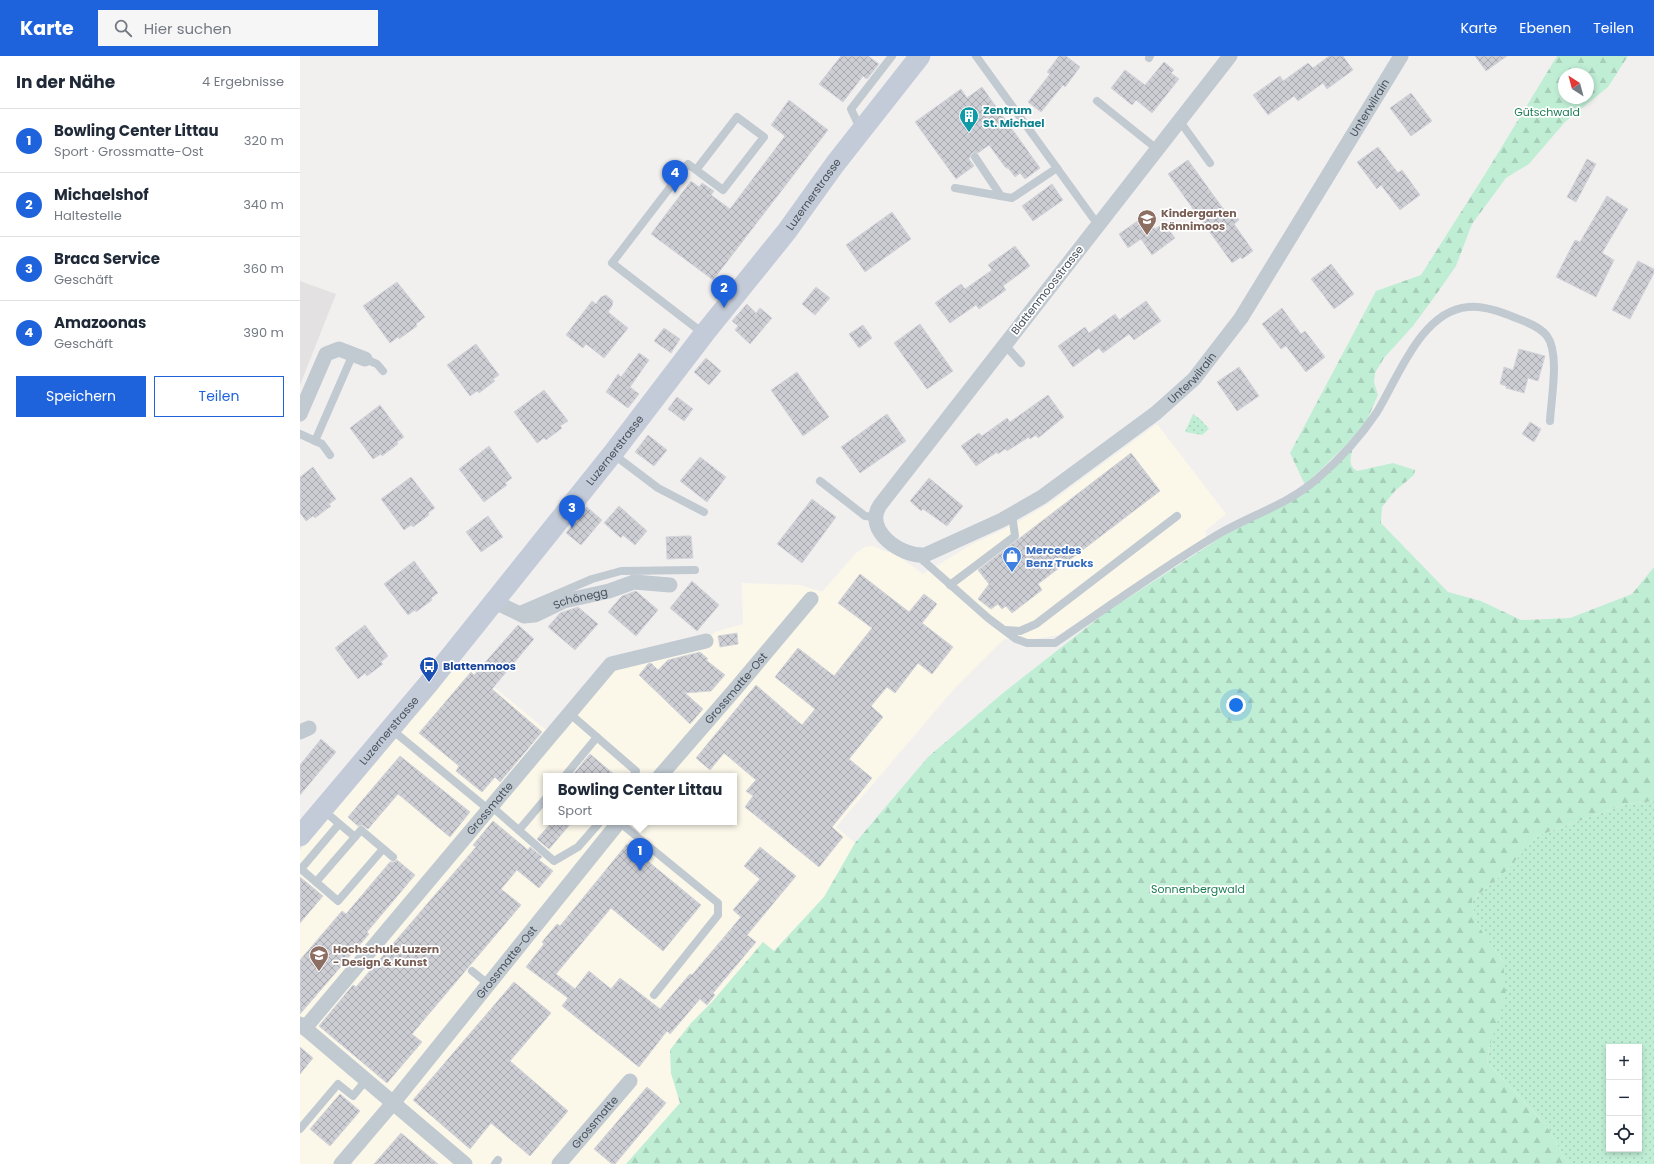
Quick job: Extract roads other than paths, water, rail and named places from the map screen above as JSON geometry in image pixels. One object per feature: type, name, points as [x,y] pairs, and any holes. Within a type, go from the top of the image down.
[{"type":"main road","name":"Luzernerstrasse","points":[[309,822],[390,729],[495,602],[786,231],[861,131],[920,56]]},
{"type":"street","name":"Unterwilrain","points":[[917,556],[942,549],[1012,514],[1042,497],[1161,409],[1194,379],[1245,313],[1401,56]]},
{"type":"street","name":"Blattenmoosstrasse","points":[[875,521],[880,505],[1226,58]]},
{"type":"street","points":[[300,414],[326,354],[339,349],[359,357]]},
{"type":"street","points":[[875,521],[883,537],[907,553],[917,556]]},
{"type":"street","name":"Schönegg","points":[[495,602],[524,616],[535,615],[564,601],[609,591],[634,582],[670,585]]},
{"type":"street","name":"Grossmatte-Ost","points":[[663,773],[738,686],[811,598]]},
{"type":"street","name":"Grossmatte","points":[[465,1164],[303,1026],[611,664],[706,641]]},
{"type":"street","name":"Grossmatte-Ost","points":[[393,1103],[617,825]]},
{"type":"street","name":"Grossmatte","points":[[559,1164],[630,1081]]},
{"type":"street","points":[[341,1164],[393,1103]]},
{"type":"lane","points":[[861,131],[851,109],[892,56]]},
{"type":"lane","points":[[976,56],[1093,218],[1099,223]]},
{"type":"lane","points":[[1097,101],[1157,149]]},
{"type":"lane","points":[[696,170],[737,117],[764,137],[723,190],[696,170],[688,164],[612,263],[704,334]]},
{"type":"lane","points":[[1177,123],[1184,127],[1210,163]]},
{"type":"lane","points":[[975,157],[1001,196]]},
{"type":"lane","points":[[955,188],[1012,198],[1057,168]]},
{"type":"lane","points":[[917,556],[1005,630],[1026,644],[1055,643],[1201,545],[1238,523],[1273,508],[1293,497],[1317,479],[1362,433],[1377,411],[1401,365],[1413,347],[1439,319],[1454,310],[1468,307],[1494,310],[1531,324],[1547,337],[1554,353],[1550,421]]},
{"type":"lane","points":[[1005,345],[1022,362]]},
{"type":"lane","points":[[315,441],[359,357],[377,364],[383,371]]},
{"type":"lane","points":[[300,434],[322,444],[330,456]]},
{"type":"lane","points":[[613,453],[658,488],[704,512]]},
{"type":"lane","points":[[820,481],[865,516],[875,521]]},
{"type":"lane","points":[[950,585],[1015,536],[1012,514]]},
{"type":"lane","points":[[1005,630],[1020,631],[1036,624],[1177,516]]},
{"type":"lane","points":[[515,612],[592,580],[621,572],[695,570]]},
{"type":"lane","points":[[569,713],[636,771],[635,773]]},
{"type":"lane","points":[[390,729],[519,830],[554,861],[578,847],[597,825]]},
{"type":"lane","points":[[567,773],[597,737]]},
{"type":"lane","points":[[519,830],[543,802]]},
{"type":"lane","points":[[309,822],[339,824],[355,837]]},
{"type":"lane","points":[[339,824],[301,869],[338,901],[383,848]]},
{"type":"lane","points":[[623,825],[718,903],[718,914],[654,995]]},
{"type":"lane","points":[[316,882],[361,830],[392,857]]},
{"type":"lane","points":[[472,971],[488,984]]},
{"type":"lane","points":[[300,1128],[338,1084],[353,1096],[366,1080]]},
{"type":"place","name":"Zentrum St. Michael","points":[[969,133]]},
{"type":"place","name":"Amazoonas","points":[[675,193]]},
{"type":"place","name":"Kindergarten Rönnimoos","points":[[1147,236]]},
{"type":"place","name":"Michaelshof","points":[[724,308]]},
{"type":"place","name":"Braca Service","points":[[572,528]]},
{"type":"place","name":"Mercedes Benz Trucks","points":[[1012,573]]},
{"type":"place","name":"Blattenmoos","points":[[429,683]]},
{"type":"place","name":"Bowling Center Littau","points":[[640,871]]},
{"type":"place","name":"Hochschule Luzern - Design & Kunst","points":[[319,972]]},
{"type":"park label","name":"Gütschwald","points":[[1547,112]]},
{"type":"park label","name":"Sonnenbergwald","points":[[1198,889]]}]
